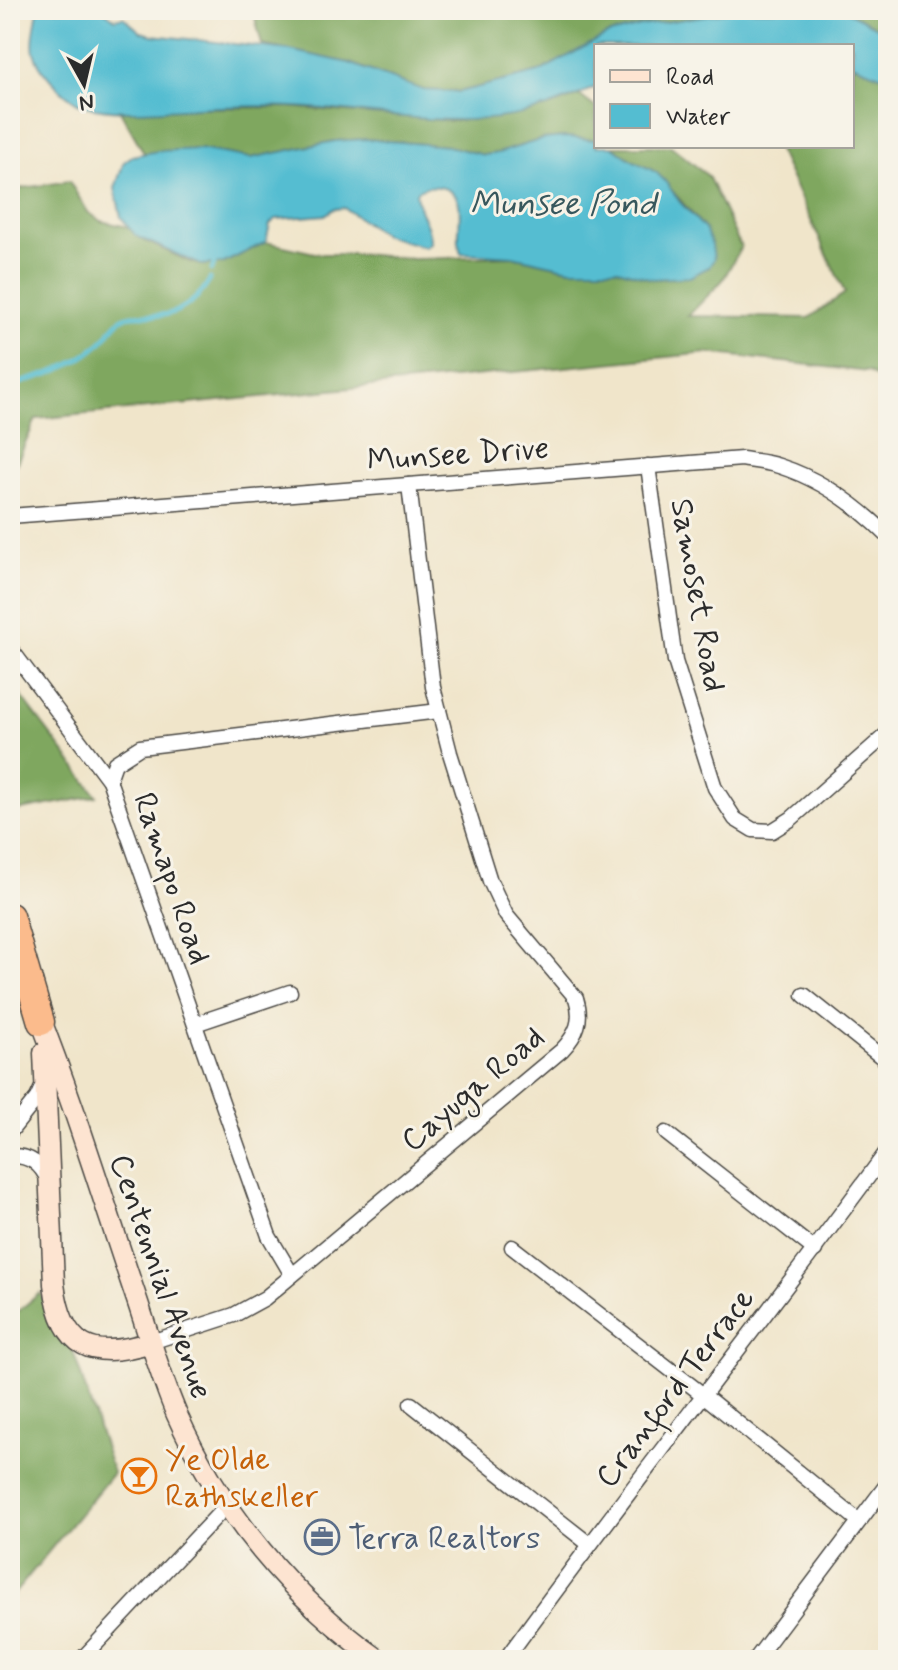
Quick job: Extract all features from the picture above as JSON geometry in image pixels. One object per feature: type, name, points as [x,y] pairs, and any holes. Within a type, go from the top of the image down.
[{"type":"highway","points":[[10,916],[41,1022]]},
{"type":"highway","points":[[10,968],[41,1022]]},
{"type":"main road","name":"Centennial Avenue","points":[[10,947],[41,1022],[177,1415],[253,1541],[290,1582],[369,1657]]},
{"type":"main road","points":[[41,1022],[57,1308],[65,1326],[82,1343],[98,1350],[118,1352],[151,1342]]},
{"type":"street","name":"Munsee Drive","points":[[10,516],[742,459],[778,465],[821,484],[853,505],[888,536]]},
{"type":"street","name":"Samoset Road","points":[[648,466],[675,661],[715,788],[735,819],[753,830],[772,831],[791,819],[888,733]]},
{"type":"street","name":"Cayuga Road","points":[[151,1342],[246,1310],[562,1050],[573,1039],[579,1025],[580,1011],[576,998],[506,915],[490,881],[433,687],[409,485]]},
{"type":"street","points":[[10,648],[109,780]]},
{"type":"street","name":"Ramapo Road","points":[[292,1275],[269,1236],[109,780],[115,763],[140,747],[439,711]]},
{"type":"street","points":[[195,1024],[290,992]]},
{"type":"street","points":[[804,995],[888,1062]]},
{"type":"street","points":[[10,1132],[37,1098],[46,1079]]},
{"type":"street","points":[[666,1133],[815,1250]]},
{"type":"street","name":"Cranford Terrace","points":[[505,1660],[589,1544],[888,1150]]},
{"type":"street","points":[[10,1156],[21,1155],[36,1162],[51,1186]]},
{"type":"street","points":[[512,1247],[859,1521]]},
{"type":"street","points":[[411,1404],[589,1544]]},
{"type":"street","points":[[755,1660],[888,1483]]},
{"type":"street","points":[[81,1660],[228,1504]]},
{"type":"green space","points":[[253,10],[415,10],[422,14],[428,10],[739,10],[641,26],[607,35],[539,72],[459,92],[423,90],[349,63],[262,45]]},
{"type":"green space","points":[[844,10],[888,10],[888,33]]},
{"type":"green space","points":[[854,65],[888,78],[888,385],[868,372],[708,353],[36,419],[10,478],[10,190],[69,181],[88,212],[101,221],[128,227],[145,241],[201,265],[224,263],[266,242],[319,254],[413,259],[512,256],[570,269],[618,269],[652,279],[679,277],[705,229],[656,172],[615,148],[673,148],[708,176],[741,247],[723,280],[688,316],[809,318],[845,293],[777,148],[854,148]]},
{"type":"green space","points":[[579,95],[594,106],[594,140],[543,139],[484,155],[448,146],[365,139],[335,141],[251,158],[199,149],[144,153],[119,109],[287,107],[452,121],[486,119],[548,107]]},
{"type":"green space","points":[[10,681],[97,796],[10,812]]},
{"type":"green space","points":[[40,1293],[73,1351],[113,1473],[10,1599],[10,1318]]},
{"type":"water","points":[[38,10],[103,10],[115,19],[123,17],[141,32],[152,35],[290,50],[349,63],[423,90],[459,92],[539,72],[606,35],[641,26],[739,10],[844,10],[888,33],[888,78],[854,65],[854,44],[594,44],[594,88],[548,107],[498,118],[428,119],[268,106],[118,111],[76,102],[57,87],[36,59],[33,37]]},
{"type":"water","name":"Munsee Pond","points":[[365,139],[448,146],[484,155],[543,139],[594,140],[594,148],[615,148],[656,172],[705,229],[714,259],[709,267],[690,277],[652,279],[618,269],[570,269],[512,256],[461,253],[459,205],[450,191],[440,187],[416,192],[430,236],[430,243],[425,247],[384,235],[344,208],[334,209],[325,215],[276,219],[270,224],[266,242],[224,263],[201,265],[136,236],[121,217],[115,188],[124,162],[132,156],[158,151],[199,149],[251,158],[335,141]]},
{"type":"waterway","points":[[212,270],[214,264]]},
{"type":"waterway","points":[[10,386],[75,362],[99,345],[116,323],[125,317],[162,315],[181,309],[198,296],[210,279]]},
{"type":"place","name":"Ye Olde Rathskeller","points":[[139,1476]]},
{"type":"place","name":"Terra Realtors","points":[[322,1537]]}]
